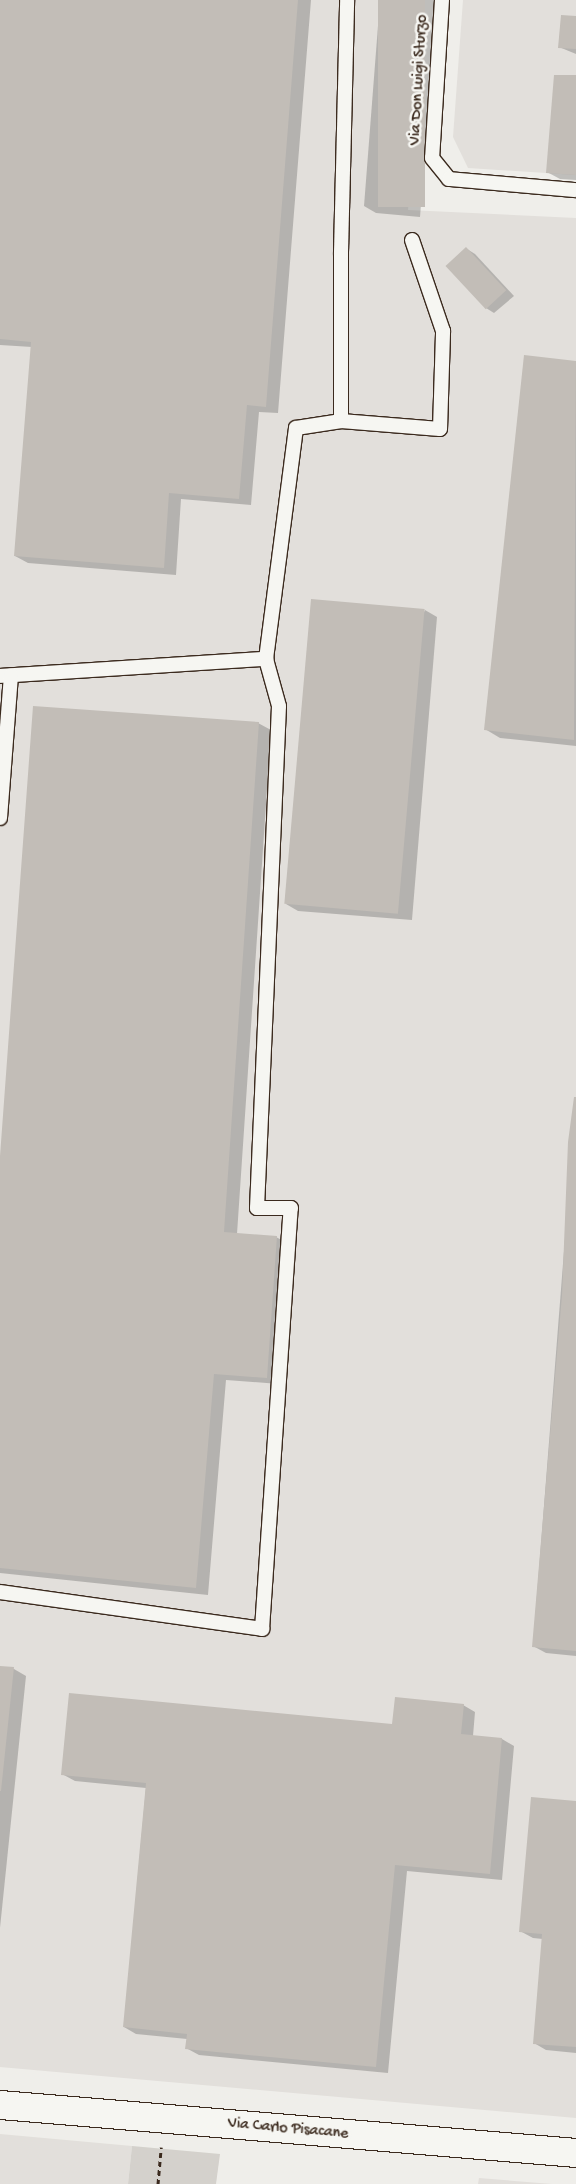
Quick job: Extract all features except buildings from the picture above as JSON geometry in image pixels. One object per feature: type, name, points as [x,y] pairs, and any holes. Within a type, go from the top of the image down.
[{"type":"street","name":"Via Carlo Pisacane","points":[[0,2105],[576,2153]]},
{"type":"lane","points":[[342,421],[341,252],[347,0]]},
{"type":"lane","name":"Via Don Luigi Sturzo","points":[[442,0],[432,158],[449,179],[576,190]]},
{"type":"lane","points":[[0,1592],[262,1629],[291,1208],[257,1208],[279,706],[266,659],[296,428],[342,421],[440,429],[442,331],[412,240]]},
{"type":"lane","points":[[0,818],[6,676],[266,659]]},
{"type":"path","points":[[158,2184],[167,2120]]},
{"type":"shaded area","points":[[0,0],[425,0],[408,210],[576,218],[576,2118],[0,2067]]},
{"type":"shaded area","points":[[463,0],[576,0],[576,175],[468,168],[453,137]]},
{"type":"shaded area","points":[[0,2134],[132,2146],[128,2184],[0,2184]]},
{"type":"shaded area","points":[[132,2146],[220,2154],[216,2184],[128,2184]]},
{"type":"shaded area","points":[[479,2178],[552,2184],[478,2184]]}]
